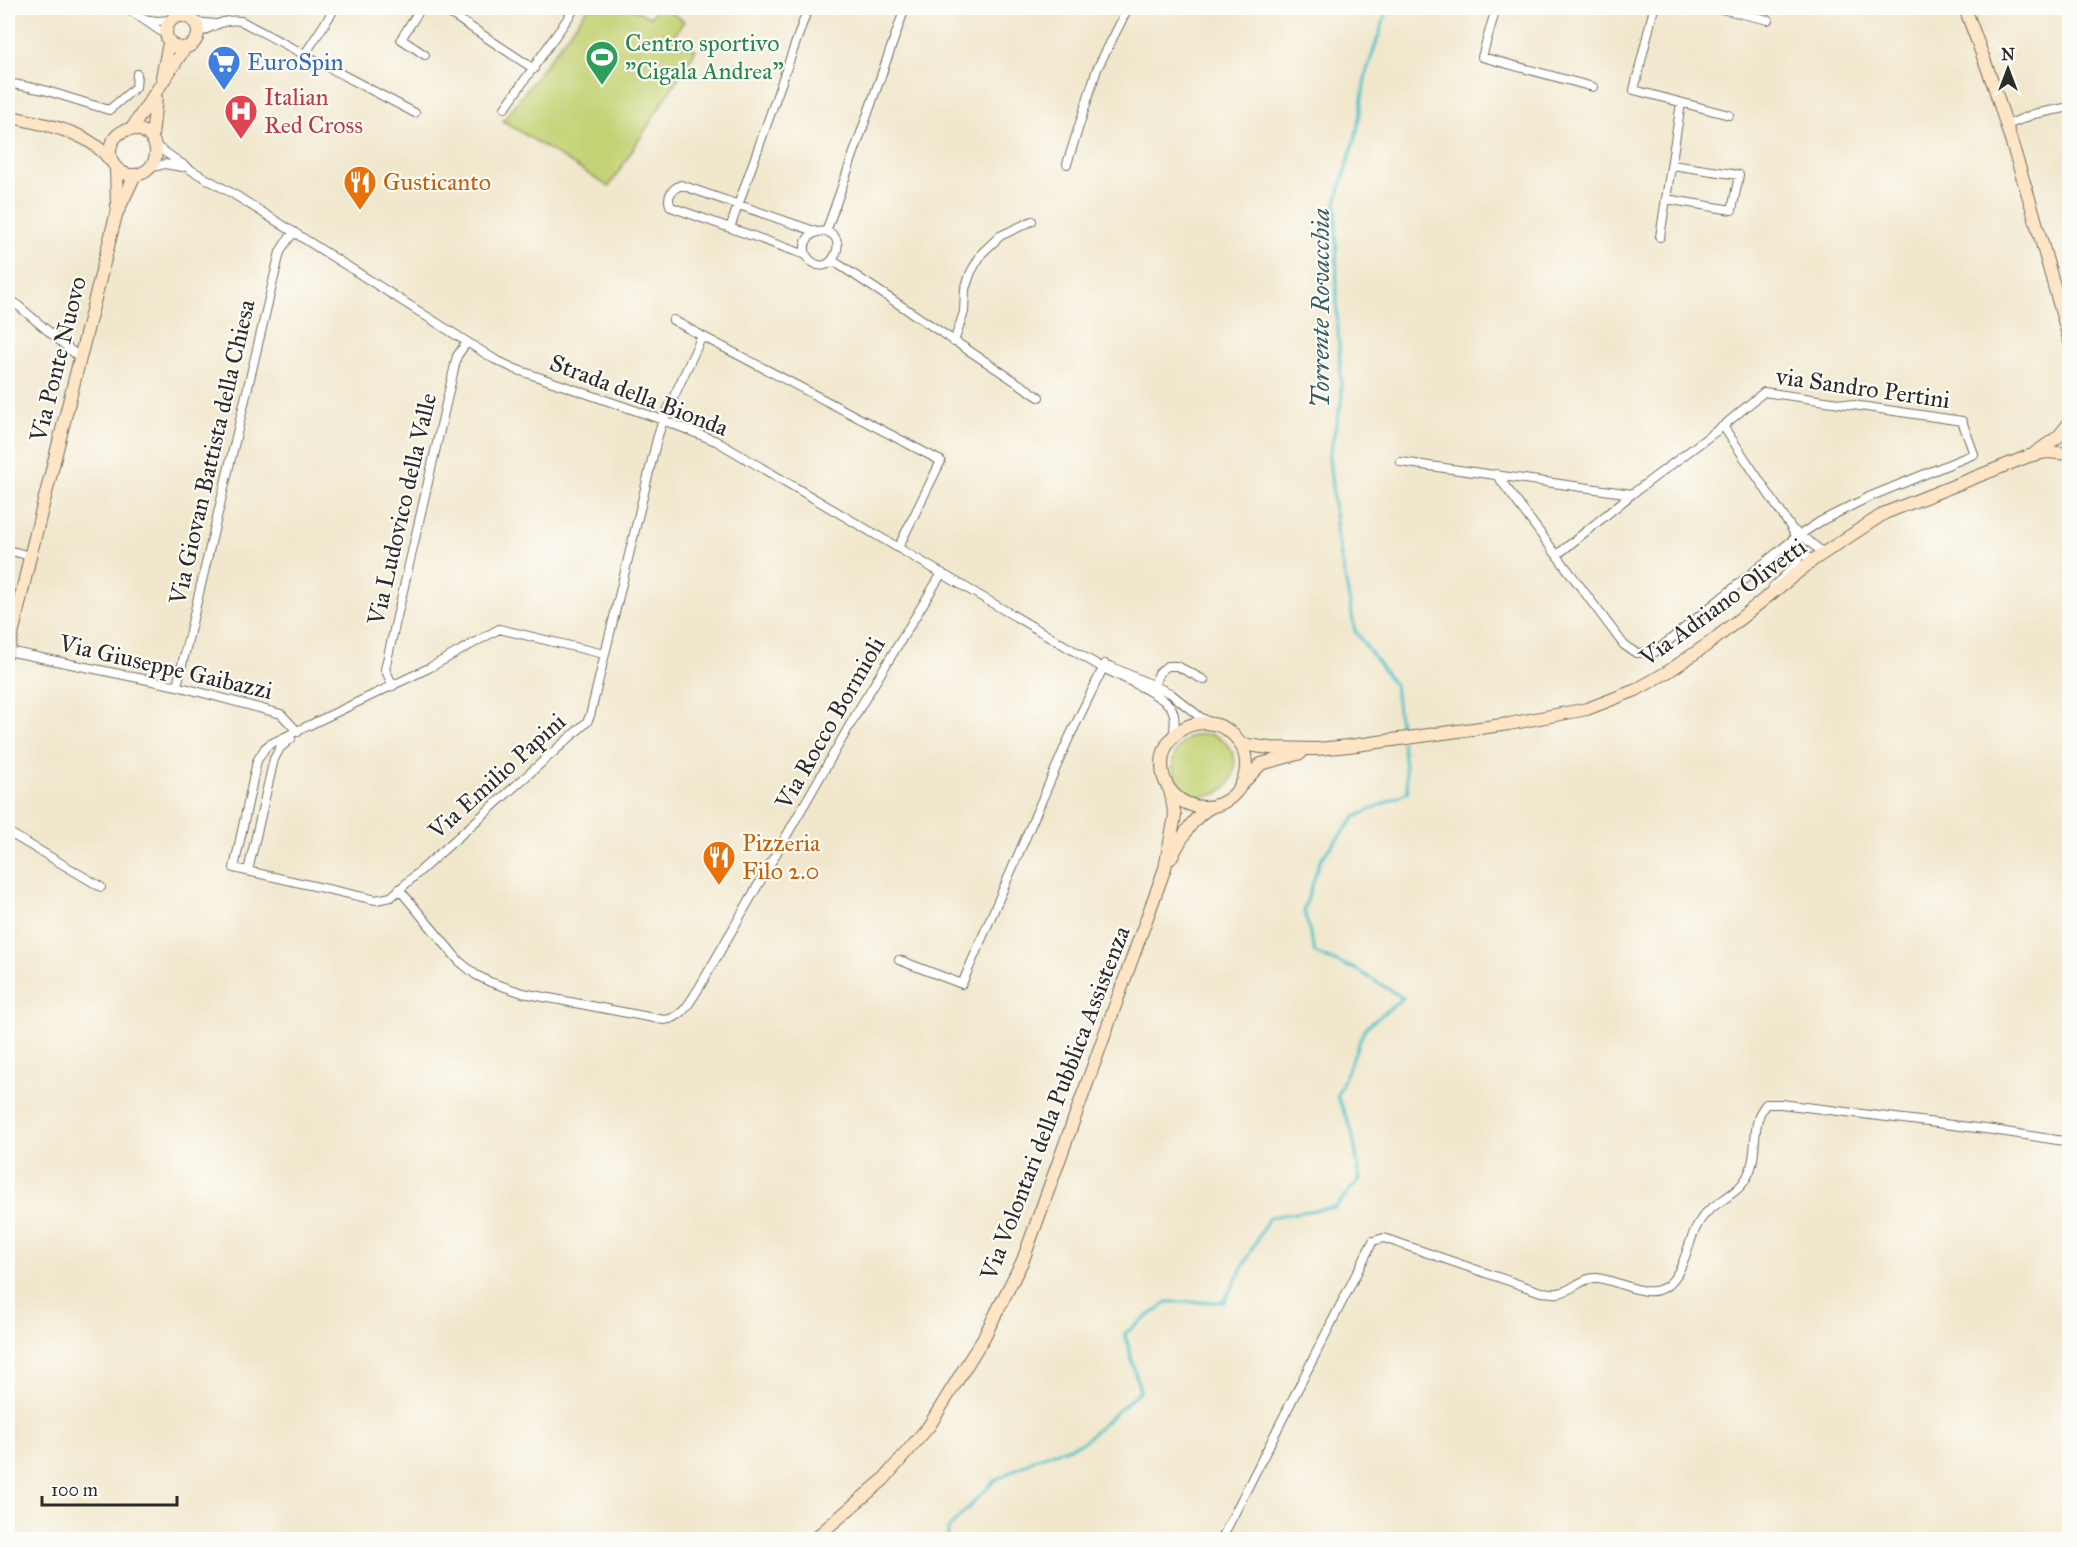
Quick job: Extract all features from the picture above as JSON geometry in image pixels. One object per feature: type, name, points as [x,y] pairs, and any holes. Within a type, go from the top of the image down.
[{"type":"street","points":[[127,8],[177,48],[185,48],[194,44],[194,8]]},
{"type":"street","points":[[305,54],[335,8]]},
{"type":"street","points":[[421,8],[401,39],[425,55]]},
{"type":"street","points":[[442,8],[534,69]]},
{"type":"street","points":[[505,108],[575,8]]},
{"type":"street","points":[[730,228],[808,8]]},
{"type":"street","points":[[806,255],[806,241],[822,232],[905,8]]},
{"type":"street","points":[[1067,164],[1097,69],[1128,8]]},
{"type":"street","points":[[1496,8],[1482,57],[1593,87]]},
{"type":"street","points":[[1654,8],[1634,90],[1729,115]]},
{"type":"street","points":[[1717,8],[1768,20]]},
{"type":"street","points":[[1965,8],[2007,126],[2070,342]]},
{"type":"street","points":[[140,19],[157,21],[180,14]]},
{"type":"street","points":[[180,14],[195,25],[241,21],[416,113]]},
{"type":"street","points":[[8,116],[73,133],[90,141],[104,151],[114,165],[128,175],[135,175],[150,168],[155,161],[152,120],[167,39],[166,27],[180,14]]},
{"type":"street","points":[[132,128],[185,48]]},
{"type":"street","points":[[8,83],[44,90],[109,110],[136,87],[137,74]]},
{"type":"street","points":[[1660,237],[1681,103]]},
{"type":"street","points":[[2007,126],[2034,114],[2070,107]]},
{"type":"street","points":[[73,133],[116,136],[132,128],[147,132],[154,142]]},
{"type":"street","name":"Via Ponte Nuovo","points":[[116,136],[110,148],[117,182],[116,215]]},
{"type":"street","name":"Strada della Bionda","points":[[154,142],[191,170],[294,232],[467,342],[515,369],[663,420],[716,441],[1077,652],[1152,689],[1170,693],[1200,717],[1213,724]]},
{"type":"street","name":"Strada della Bionda","points":[[150,168],[172,164],[191,170]]},
{"type":"street","points":[[1666,199],[1732,210],[1739,175],[1672,165]]},
{"type":"street","name":"Via Ponte Nuovo","points":[[8,652],[116,215],[135,175]]},
{"type":"street","points":[[681,185],[739,205],[835,238],[838,247],[836,257],[828,263],[813,263],[806,255],[671,207],[669,200],[674,189],[681,185]]},
{"type":"street","points":[[954,342],[964,312],[965,289],[971,272],[982,253],[1000,236],[1032,221]]},
{"type":"street","name":"Via Giovan Battista della Chiesa","points":[[177,686],[280,252],[294,232]]},
{"type":"street","points":[[832,260],[1039,397]]},
{"type":"street","points":[[8,297],[80,358]]},
{"type":"street","points":[[673,320],[941,461],[898,548]]},
{"type":"street","name":"Via Emilio Papini","points":[[298,732],[270,744],[257,761],[234,868],[376,900],[391,897],[587,722],[654,450],[663,420],[702,336]]},
{"type":"street","name":"Via Ludovico della Valle","points":[[393,686],[385,669],[457,356],[467,342]]},
{"type":"street","name":"via Sandro Pertini","points":[[1496,474],[1624,645],[1636,653],[1654,652],[1796,534],[1869,496],[1974,454],[1962,421],[1764,392],[1557,555]]},
{"type":"street","points":[[2029,456],[2058,437],[2070,422]]},
{"type":"street","points":[[1723,426],[1796,534],[1800,550],[1797,564],[1774,585],[1770,595]]},
{"type":"street","points":[[2029,456],[2048,452],[2070,453]]},
{"type":"street","name":"Via Adriano Olivetti","points":[[1317,748],[1426,736],[1549,717],[1587,709],[1636,690],[1711,642],[1813,560],[1885,513],[2029,456]]},
{"type":"street","points":[[1401,462],[1632,494]]},
{"type":"street","points":[[1796,534],[1824,553]]},
{"type":"street","points":[[8,550],[30,556]]},
{"type":"street","points":[[1800,550],[1813,560]]},
{"type":"street","name":"Via Rocco Bormioli","points":[[399,889],[466,968],[505,988],[664,1020],[671,1019],[685,1011],[862,704],[942,573]]},
{"type":"street","points":[[248,871],[274,759],[280,748],[298,732],[503,629],[604,654]]},
{"type":"street","name":"Via Giuseppe Gaibazzi","points":[[8,652],[177,686],[281,714],[298,732]]},
{"type":"street","points":[[1152,689],[1163,668],[1170,665],[1177,666],[1204,680]]},
{"type":"street","points":[[899,960],[962,984],[1063,751],[1105,666]]},
{"type":"street","name":"Strada della Bionda","points":[[1152,689],[1166,701],[1172,710],[1175,726],[1173,736]]},
{"type":"street","points":[[1241,785],[1246,771],[1245,757],[1240,744],[1224,728],[1202,723],[1191,725],[1181,729],[1166,746],[1162,757],[1162,769],[1170,790],[1179,799],[1191,805],[1203,807],[1216,805],[1233,795],[1261,764],[1317,748]]},
{"type":"street","points":[[1240,744],[1270,748],[1317,748]]},
{"type":"street","name":"Via Volontari della Pubblica Assistenza","points":[[813,1539],[883,1480],[929,1426],[984,1337],[1023,1260],[1165,868],[1175,816],[1170,790]]},
{"type":"street","name":"Via Volontari della Pubblica Assistenza","points":[[1165,868],[1190,824],[1205,810],[1216,805]]},
{"type":"street","points":[[8,832],[101,887]]},
{"type":"street","points":[[1221,1539],[1372,1241],[1384,1238],[1541,1292],[1559,1293],[1580,1282],[1596,1278],[1638,1290],[1656,1291],[1671,1283],[1690,1239],[1706,1214],[1737,1190],[1747,1178],[1755,1158],[1759,1112],[1766,1104],[1993,1130],[2070,1142]]},
{"type":"green space","name":"Centro sportivo \"Cigala Andrea\"","points":[[588,8],[631,8],[650,17],[657,8],[664,8],[684,21],[674,36],[696,50],[609,187],[503,121]]},
{"type":"green space","points":[[1198,734],[1210,734],[1226,743],[1233,753],[1235,765],[1233,777],[1226,787],[1210,796],[1198,796],[1187,791],[1178,782],[1173,771],[1173,759],[1178,748],[1187,739]]},
{"type":"waterway","name":"Torrente Rovacchia","points":[[1388,8],[1366,73],[1357,131],[1336,202],[1337,312],[1342,398],[1329,457],[1337,534],[1355,631],[1395,686],[1401,735]]},
{"type":"waterway","name":"Torrente Rovacchia","points":[[948,1540],[948,1529],[994,1481],[1037,1458],[1082,1443],[1140,1391],[1125,1333],[1168,1302],[1224,1302],[1269,1217],[1335,1207],[1360,1179],[1352,1131],[1337,1096],[1365,1028],[1403,998],[1357,970],[1315,953],[1304,910],[1320,860],[1355,817],[1408,792],[1402,742]]},
{"type":"place","name":"Centro sportivo \"Cigala Andrea\"","points":[[602,86]]},
{"type":"place","name":"EuroSpin","points":[[224,91]]},
{"type":"place","name":"Italian Red Cross","points":[[241,140]]},
{"type":"place","name":"Gusticanto","points":[[360,211]]},
{"type":"place","name":"Pizzeria Filo 2.0","points":[[719,886]]}]
